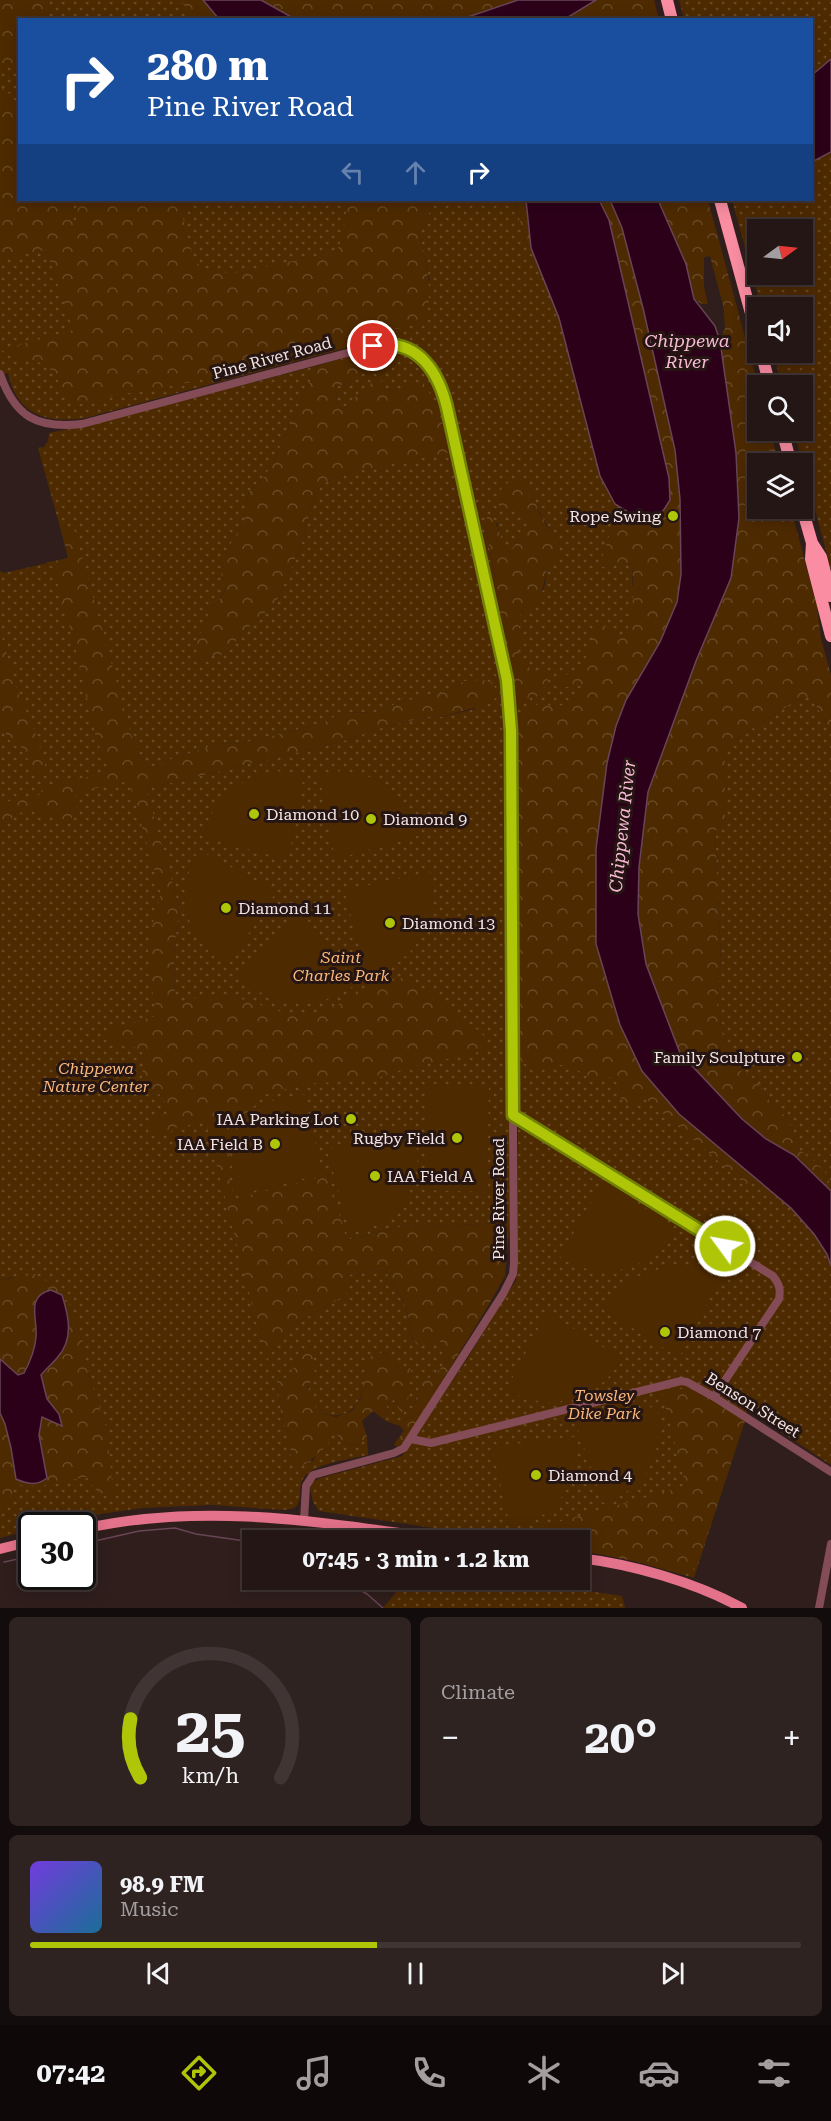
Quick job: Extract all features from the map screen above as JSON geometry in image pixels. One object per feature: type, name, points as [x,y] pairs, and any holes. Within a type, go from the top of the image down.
[{"type":"highway","points":[[667,0],[672,18]]},
{"type":"highway","points":[[720,201],[747,299]]},
{"type":"highway","points":[[805,519],[812,543],[821,557],[831,596]]},
{"type":"highway","points":[[812,543],[811,559],[831,636]]},
{"type":"main road","points":[[96,1527],[146,1518],[234,1515],[304,1520],[376,1530]]},
{"type":"main road","points":[[0,1549],[18,1544]]},
{"type":"main road","points":[[590,1560],[649,1572],[698,1589],[742,1608]]},
{"type":"street","name":"Pine River Road","points":[[0,374],[19,411],[41,423],[57,426],[82,424],[381,345],[405,349],[424,360],[433,370],[445,398],[510,696],[513,1274],[503,1294],[404,1448],[394,1453],[313,1475],[306,1486],[304,1520]]},
{"type":"street","points":[[513,1115],[772,1276],[778,1283],[781,1291],[779,1299],[714,1397]]},
{"type":"street","name":"Benson Street","points":[[411,1439],[424,1443],[439,1442],[687,1382],[831,1472]]},
{"type":"street","points":[[819,1608],[831,1544]]},
{"type":"green space","name":"Towsley Dike Park","points":[[0,0],[518,0],[468,18],[18,18],[18,201],[387,201],[430,283],[419,229],[436,201],[515,201],[525,242],[531,248],[559,318],[600,476],[615,504],[611,512],[611,528],[602,567],[621,562],[632,564],[632,586],[681,574],[626,700],[753,1177],[788,1206],[809,1228],[825,1252],[831,1266],[831,1465],[748,1410],[694,1578],[634,1561],[590,1552],[590,1530],[447,1530],[319,1511],[313,1502],[310,1488],[313,1482],[320,1478],[402,1456],[516,1280],[518,1129],[522,1118],[517,1109],[515,720],[514,691],[500,620],[520,614],[544,589],[556,536],[541,514],[531,490],[499,505],[522,512],[533,529],[518,539],[510,553],[503,545],[497,523],[485,524],[495,578],[489,575],[444,378],[424,355],[406,344],[385,342],[356,345],[85,418],[58,419],[35,413],[18,398],[8,373],[0,375]]},
{"type":"green space","points":[[0,0],[45,0],[48,18],[18,18],[18,66],[0,69]]},
{"type":"green space","points":[[180,0],[203,0],[218,18],[193,18]]},
{"type":"green space","points":[[261,0],[518,0],[468,18],[293,18]]},
{"type":"green space","points":[[596,0],[654,0],[659,18],[568,18]]},
{"type":"green space","points":[[679,0],[831,0],[831,569],[813,502],[813,453],[800,453],[797,441],[813,441],[813,375],[779,375],[776,363],[813,363],[813,297],[758,297],[755,285],[813,285],[813,219],[747,219],[747,255],[732,201],[813,201],[813,18],[684,18]]},
{"type":"green space","points":[[3,88],[13,97],[18,106],[18,201],[73,201],[70,217],[75,224],[79,201],[187,201],[188,213],[183,218],[194,261],[209,271],[234,273],[337,252],[344,226],[346,201],[436,201],[419,229],[429,285],[426,320],[407,327],[362,334],[356,345],[303,359],[142,392],[117,394],[99,400],[67,402],[58,380],[46,364],[19,358],[1,350],[73,330],[46,250],[0,259],[0,89]]},
{"type":"green space","points":[[515,201],[526,201],[531,248],[525,242]]},
{"type":"green space","points":[[600,201],[610,201],[622,228],[643,308],[675,450],[680,499],[681,574],[677,602],[660,642],[626,700],[616,726],[603,785],[594,893],[632,1049],[641,1071],[679,1114],[753,1177],[747,1186],[646,1099],[630,1105],[623,1100],[618,1092],[618,1081],[611,1077],[591,1078],[569,1066],[561,1065],[536,1070],[521,1061],[516,1054],[515,720],[535,705],[559,706],[569,702],[591,685],[566,687],[555,684],[563,674],[574,675],[580,672],[592,643],[592,628],[604,625],[623,637],[630,622],[633,592],[632,564],[621,562],[601,567],[611,528],[612,510],[615,504],[628,512],[669,478],[609,220]]},
{"type":"green space","points":[[658,201],[708,201],[747,344],[747,363],[752,363],[755,375],[747,375],[747,441],[773,441],[776,453],[747,453],[747,519],[794,519],[817,606],[821,639],[831,675],[831,732],[811,696],[798,699],[725,746],[725,819],[715,832],[721,963],[718,976],[717,1007],[727,1046],[727,1058],[732,1066],[754,1079],[770,1102],[787,1118],[799,1150],[808,1155],[829,1177],[829,1183],[824,1185],[794,1155],[766,1139],[742,1119],[680,1053],[646,964],[638,914],[639,867],[648,792],[696,661],[731,578],[739,518],[736,453],[720,341],[725,328],[723,305],[710,256],[704,257],[704,287],[708,304],[702,304],[694,299],[686,264]]},
{"type":"green space","points":[[390,350],[408,356],[430,375],[437,387],[504,690],[508,845],[510,1223],[397,1227],[346,1240],[328,1175],[266,1359],[291,1326],[346,1295],[346,1275],[385,1270],[406,1308],[409,1334],[418,1346],[440,1340],[445,1363],[435,1375],[423,1381],[411,1412],[400,1426],[386,1421],[387,1403],[405,1391],[411,1370],[409,1367],[402,1372],[383,1352],[366,1367],[361,1396],[352,1409],[344,1414],[326,1414],[312,1404],[309,1384],[315,1373],[301,1349],[290,1376],[277,1381],[282,1419],[289,1436],[291,1458],[313,1461],[318,1452],[328,1445],[328,1433],[335,1431],[342,1443],[357,1446],[367,1437],[368,1455],[335,1462],[311,1471],[302,1480],[297,1506],[284,1510],[212,1505],[142,1508],[96,1515],[96,1512],[18,1512],[18,1533],[0,1538],[0,1481],[34,1485],[87,1477],[107,1430],[89,1376],[77,1323],[12,1277],[0,1280],[0,571],[4,573],[69,558],[171,900],[172,990],[175,999],[174,953],[179,907],[146,789],[340,742],[387,726],[475,709],[464,681],[452,690],[398,703],[376,712],[342,713],[320,724],[243,743],[218,744],[169,760],[161,765],[148,767],[139,755],[131,734],[67,526],[60,527],[38,448],[44,447],[49,433],[99,423],[319,365],[300,400],[296,416],[273,463],[263,478],[249,492],[245,506],[245,519],[227,551],[221,572],[225,590],[218,602],[211,607],[197,644],[199,658],[226,654],[245,630],[276,603],[301,545],[312,505],[320,487],[327,481],[356,471],[397,462],[422,382],[407,388],[391,391],[381,388],[358,395],[342,410],[338,407],[335,387],[348,383],[358,376],[363,366],[364,352]]},
{"type":"green space","points":[[364,352],[371,359],[361,374],[351,382],[335,387],[338,407],[342,410],[365,387],[376,381],[382,380],[381,388],[391,391],[422,381],[435,402],[453,452],[356,471],[327,481],[320,487],[312,505],[301,545],[276,603],[245,630],[226,654],[199,658],[196,644],[211,607],[218,602],[225,591],[221,572],[227,551],[245,519],[245,506],[249,492],[263,478],[273,463],[296,416],[300,400],[319,365]]},
{"type":"green space","points":[[518,481],[531,490],[546,525],[556,536],[558,555],[551,567],[547,569],[538,599],[520,614],[518,625],[522,638],[518,650],[522,665],[550,673],[543,690],[536,697],[514,704],[509,655],[489,575],[495,577],[485,524],[488,514],[496,524],[503,543],[510,553],[518,539],[532,529],[522,512],[499,506],[497,497],[504,484]]},
{"type":"green space","points":[[67,526],[75,531],[131,734],[139,755],[148,767],[161,765],[169,760],[218,744],[243,743],[320,724],[342,713],[376,712],[398,703],[452,690],[464,681],[483,680],[493,683],[497,693],[493,703],[440,717],[432,716],[387,726],[340,742],[146,789],[179,907],[174,953],[175,1003],[227,994],[282,1012],[311,1014],[332,1008],[369,986],[386,979],[401,978],[442,998],[463,1019],[483,1034],[488,1050],[407,1068],[375,1079],[305,1084],[256,1097],[231,1139],[229,1178],[234,1199],[328,1175],[347,1240],[397,1227],[510,1223],[505,1276],[405,1441],[397,1447],[394,1444],[404,1431],[400,1426],[411,1412],[423,1381],[435,1375],[445,1363],[440,1341],[418,1346],[409,1333],[406,1307],[385,1270],[347,1275],[346,1295],[291,1326],[266,1360],[206,1122],[177,1127],[167,1135],[150,1134],[147,1127],[150,1118],[168,1114],[171,1111],[159,1094],[142,1087],[142,1072],[147,1065],[144,1054],[130,1044],[117,1044],[106,1037],[110,1030],[158,1015],[150,982],[151,967],[148,951],[161,893],[130,785],[125,782],[80,791],[75,796],[74,815],[64,823],[36,812],[22,812],[9,821],[0,833],[0,803],[39,795],[44,786],[108,771],[107,762],[97,742],[76,651],[53,567],[45,563],[68,558],[60,527]]},
{"type":"green space","points":[[0,634],[17,690],[33,726],[45,763],[45,769],[38,773],[32,771],[24,749],[9,740],[0,722]]},
{"type":"green space","points":[[811,696],[831,732],[831,1191],[824,1185],[829,1183],[829,1177],[808,1155],[799,1150],[787,1118],[770,1102],[754,1079],[731,1066],[727,1058],[727,1046],[717,1007],[718,976],[721,963],[715,832],[725,819],[725,746],[798,699]]},
{"type":"green space","name":"Diamond 10","points":[[275,771],[304,774],[289,855],[284,859],[203,837],[213,812],[229,793],[250,779]]},
{"type":"green space","name":"Diamond 9","points":[[335,771],[365,776],[389,788],[407,807],[420,835],[340,858],[334,854],[319,774]]},
{"type":"green space","name":"Diamond 11","points":[[199,850],[273,890],[274,895],[227,966],[201,943],[188,914],[185,898],[186,882]]},
{"type":"green space","name":"Diamond 13","points":[[430,872],[432,907],[421,938],[399,962],[367,976],[345,893],[350,889]]},
{"type":"green space","name":"Saint Charles Park","points":[[299,916],[304,916],[357,983],[327,999],[311,1003],[296,1003],[280,1001],[265,995],[238,974]]},
{"type":"green space","name":"Rugby Field","points":[[427,1084],[489,1085],[487,1192],[425,1190]]},
{"type":"green space","name":"IAA Field B","points":[[304,1094],[323,1174],[236,1195],[232,1167],[233,1149],[248,1115],[254,1108],[264,1103]]},
{"type":"green space","name":"IAA Field A","points":[[412,1125],[417,1161],[410,1192],[395,1212],[386,1219],[375,1226],[350,1233],[327,1150]]},
{"type":"green space","points":[[608,1182],[677,1231],[667,1244],[640,1263],[624,1269],[591,1270],[560,1257],[601,1184]]},
{"type":"green space","name":"Diamond 7","points":[[677,1266],[694,1268],[720,1278],[681,1354],[675,1355],[604,1310],[618,1291],[635,1278]]},
{"type":"green space","points":[[35,1274],[56,1287],[69,1303],[77,1323],[89,1376],[107,1430],[113,1493],[105,1495],[96,1490],[86,1477],[42,1486],[16,1485],[4,1510],[0,1509],[0,1280]]},
{"type":"green space","points":[[550,1314],[622,1359],[599,1386],[570,1400],[539,1401],[506,1390],[545,1316]]},
{"type":"green space","points":[[301,1349],[312,1351],[315,1373],[308,1387],[311,1402],[322,1413],[336,1417],[352,1411],[361,1398],[366,1367],[371,1356],[383,1352],[402,1372],[409,1366],[411,1370],[407,1411],[400,1412],[396,1399],[387,1403],[386,1421],[373,1411],[362,1421],[367,1437],[357,1446],[342,1443],[335,1431],[328,1433],[328,1445],[309,1462],[300,1466],[291,1458],[289,1436],[282,1419],[277,1381],[290,1376]]},
{"type":"green space","points":[[673,1388],[692,1390],[745,1421],[698,1564],[691,1572],[680,1573],[590,1552],[590,1530],[529,1530],[686,1486],[661,1390]]},
{"type":"green space","points":[[657,1406],[658,1439],[650,1466],[643,1478],[632,1488],[603,1503],[577,1427],[582,1422]]},
{"type":"green space","name":"Diamond 4","points":[[574,1437],[576,1441],[575,1468],[565,1493],[547,1512],[536,1519],[510,1526],[493,1450],[498,1446]]},
{"type":"green space","points":[[398,1590],[582,1590],[622,1596],[625,1608],[383,1608]]},
{"type":"water","points":[[203,0],[261,0],[293,18],[218,18]]},
{"type":"water","points":[[518,0],[596,0],[567,18],[465,18]]},
{"type":"water","points":[[831,59],[831,152],[813,161],[813,74]]},
{"type":"water","points":[[526,201],[600,201],[609,220],[669,478],[670,500],[663,511],[650,516],[628,512],[615,504],[600,476],[559,318],[531,248]]},
{"type":"water","name":"Chippewa River","points":[[610,201],[658,201],[686,264],[694,299],[715,326],[720,341],[736,453],[739,518],[731,578],[696,661],[648,792],[639,867],[638,914],[646,964],[680,1053],[742,1119],[766,1139],[794,1155],[831,1191],[831,1266],[827,1254],[814,1234],[791,1208],[679,1114],[642,1071],[620,1025],[596,944],[596,849],[607,763],[616,726],[626,700],[660,642],[677,602],[681,574],[680,499],[675,450],[643,308],[622,228]]},
{"type":"water","points":[[51,1290],[62,1295],[67,1311],[68,1336],[62,1351],[41,1375],[47,1399],[59,1414],[62,1426],[42,1417],[39,1435],[47,1478],[36,1483],[28,1483],[16,1479],[11,1448],[0,1413],[0,1359],[18,1375],[24,1373],[32,1356],[35,1342],[35,1303],[38,1297]]},
{"type":"waterway","points":[[96,1541],[139,1531],[175,1528],[196,1534],[242,1541]]},
{"type":"waterway","points":[[4,1562],[18,1559]]},
{"type":"waterway","points":[[360,1590],[383,1608]]},
{"type":"place","name":"Rope Swing","points":[[673,516]]},
{"type":"place","name":"Diamond 10","points":[[254,814]]},
{"type":"place","name":"Diamond 9","points":[[371,819]]},
{"type":"place","name":"Diamond 11","points":[[226,908]]},
{"type":"place","name":"Diamond 13","points":[[390,923]]},
{"type":"place","name":"Family Sculpture","points":[[797,1057]]},
{"type":"place","name":"IAA Parking Lot","points":[[351,1119]]},
{"type":"place","name":"Rugby Field","points":[[457,1138]]},
{"type":"place","name":"IAA Field B","points":[[275,1144]]},
{"type":"place","name":"IAA Field A","points":[[375,1176]]},
{"type":"place","name":"Diamond 7","points":[[665,1332]]},
{"type":"place","name":"Diamond 4","points":[[536,1475]]},
{"type":"route","points":[[373,346],[398,346],[414,353],[433,370],[440,382],[510,696],[513,1115],[725,1246]]},
{"type":"park label","name":"Chippewa Nature Center","points":[[96,1077]]}]
